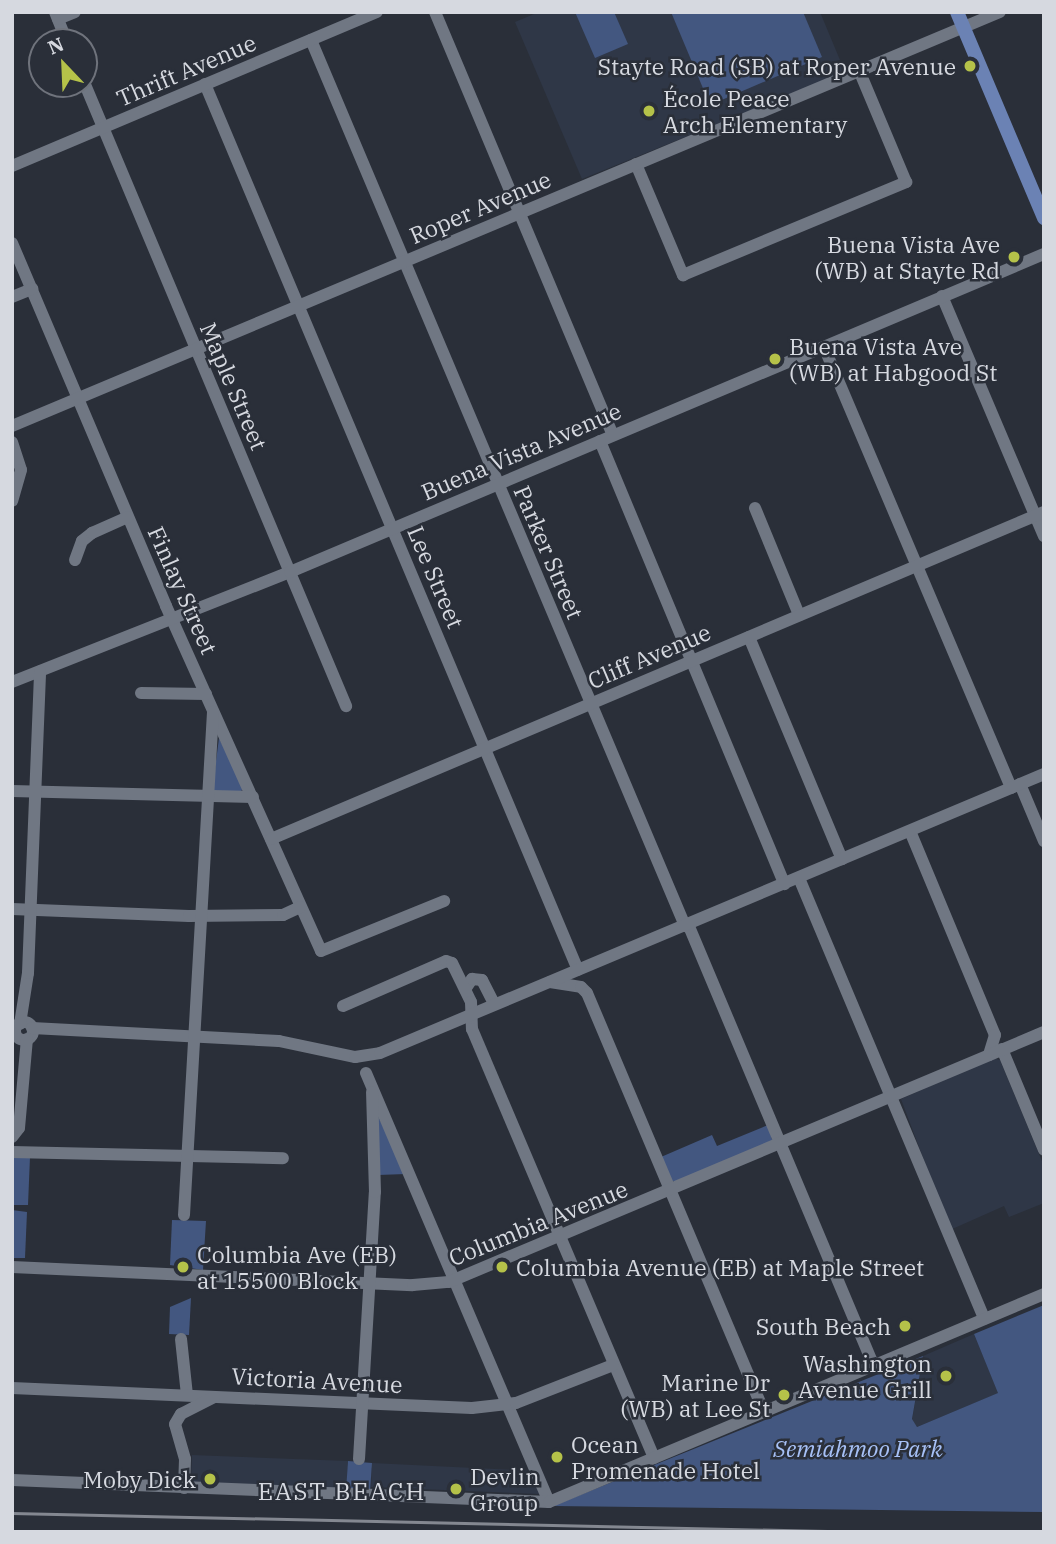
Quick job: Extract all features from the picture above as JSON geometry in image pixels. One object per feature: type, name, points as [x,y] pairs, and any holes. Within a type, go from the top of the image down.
[{"type":"main road","points":[[957,12],[1044,218]]},
{"type":"street","points":[[56,16],[75,12]]},
{"type":"street","name":"Thrift Avenue","points":[[12,166],[377,12]]},
{"type":"street","points":[[435,12],[613,435]]},
{"type":"street","name":"Roper Avenue","points":[[12,426],[1000,12]]},
{"type":"street","name":"Parker Street","points":[[311,40],[590,703],[874,1366]]},
{"type":"street","points":[[636,164],[683,275],[906,182],[859,70]]},
{"type":"street","name":"Lee Street","points":[[205,85],[578,970]]},
{"type":"street","name":"Maple Street","points":[[91,98],[346,706]]},
{"type":"street","name":"Finlay Street","points":[[12,243],[172,619],[321,951],[444,901]]},
{"type":"street","name":"Buena Vista Avenue","points":[[12,682],[290,572],[1044,254]]},
{"type":"street","points":[[12,297],[32,289]]},
{"type":"street","points":[[942,296],[1039,514],[1044,536]]},
{"type":"street","points":[[824,347],[915,566],[1015,786],[1044,841]]},
{"type":"street","points":[[600,441],[784,884]]},
{"type":"street","points":[[12,442],[21,470],[12,501]]},
{"type":"street","points":[[755,508],[799,615]]},
{"type":"street","name":"Cliff Avenue","points":[[271,839],[1039,514]]},
{"type":"street","points":[[75,560],[82,541],[92,533],[128,517]]},
{"type":"street","points":[[749,637],[842,859]]},
{"type":"street","points":[[34,1151],[15,1133],[31,910],[40,671]]},
{"type":"street","points":[[141,693],[206,694]]},
{"type":"street","points":[[184,1215],[213,710]]},
{"type":"street","points":[[22,1032],[279,1041],[364,1056],[472,1014],[1044,774]]},
{"type":"street","points":[[12,791],[253,797]]},
{"type":"street","points":[[910,831],[995,1035],[1007,1047],[1044,1150]]},
{"type":"street","points":[[799,877],[984,1319]]},
{"type":"street","points":[[12,909],[200,916],[283,915],[300,907]]},
{"type":"street","points":[[343,1006],[446,961],[466,988],[472,1014],[472,1029],[654,1458]]},
{"type":"street","points":[[466,988],[472,979],[482,980],[494,1004]]},
{"type":"street","points":[[549,982],[581,987],[587,993],[764,1412]]},
{"type":"street","name":"Columbia Avenue","points":[[12,1267],[366,1284],[413,1285],[455,1280],[781,1146],[891,1096],[1044,1032]]},
{"type":"street","points":[[989,1055],[995,1035]]},
{"type":"street","points":[[359,1459],[366,1284],[375,1192],[369,1079],[549,1502]]},
{"type":"street","points":[[12,1152],[188,1153],[283,1158]]},
{"type":"street","points":[[12,1480],[549,1502],[1044,1294]]},
{"type":"street","points":[[181,1339],[187,1395]]},
{"type":"street","name":"Victoria Avenue","points":[[12,1388],[472,1408],[509,1404],[613,1365]]},
{"type":"street","points":[[184,1488],[185,1459],[175,1424],[181,1414],[215,1396]]},
{"type":"shaded area","name":"École Peace Arch Elementary","points":[[539,12],[820,12],[845,72],[582,179],[515,22]]},
{"type":"shaded area","points":[[993,1058],[1000,1060],[1044,1166],[1044,1203],[1009,1217],[1004,1206],[950,1230],[901,1099]]},
{"type":"shaded area","points":[[974,1334],[999,1393],[917,1427],[912,1420],[923,1356]]},
{"type":"shaded area","points":[[192,1455],[348,1461],[346,1490],[191,1482]]},
{"type":"shaded area","points":[[372,1463],[533,1471],[540,1494],[371,1487]]},
{"type":"green space","points":[[575,12],[614,12],[628,44],[595,58]]},
{"type":"green space","points":[[671,12],[803,12],[822,57],[710,105]]},
{"type":"green space","points":[[219,738],[243,787],[241,792],[212,792]]},
{"type":"green space","points":[[377,1114],[406,1174],[378,1175]]},
{"type":"green space","points":[[768,1125],[773,1143],[687,1181],[671,1181],[661,1157],[712,1135],[717,1146]]},
{"type":"green space","points":[[12,1157],[30,1157],[28,1205],[12,1205]]},
{"type":"green space","points":[[12,1210],[27,1212],[25,1258],[12,1258]]},
{"type":"green space","points":[[172,1220],[206,1221],[203,1270],[170,1265]]},
{"type":"green space","points":[[191,1298],[189,1335],[169,1334],[170,1307]]},
{"type":"green space","name":"Semiahmoo Park","points":[[1044,1305],[1044,1512],[553,1506],[923,1356],[912,1419],[917,1427],[998,1393],[974,1334]]},
{"type":"green space","points":[[348,1461],[372,1463],[370,1492],[346,1490]]},
{"type":"railway","points":[[12,1513],[871,1532]]},
{"type":"place","name":"Stayte Road (SB) at Roper Avenue","points":[[970,66]]},
{"type":"place","name":"École Peace Arch Elementary","points":[[649,111]]},
{"type":"place","name":"Buena Vista Ave (WB) at Stayte Rd","points":[[1014,257]]},
{"type":"place","name":"Buena Vista Ave (WB) at Habgood St","points":[[775,359]]},
{"type":"place","name":"Columbia Ave (EB) at 15500 Block","points":[[183,1267]]},
{"type":"place","name":"Columbia Avenue (EB) at Maple Street","points":[[502,1267]]},
{"type":"place","name":"South Beach","points":[[905,1326]]},
{"type":"place","name":"Washington Avenue Grill","points":[[946,1376]]},
{"type":"place","name":"Marine Dr (WB) at Lee St","points":[[784,1395]]},
{"type":"place","name":"Ocean Promenade Hotel","points":[[557,1457]]},
{"type":"place","name":"Moby Dick","points":[[210,1479]]},
{"type":"place","name":"Devlin Group","points":[[456,1489]]},
{"type":"district","name":"EAST BEACH","points":[[342,1492]]}]
